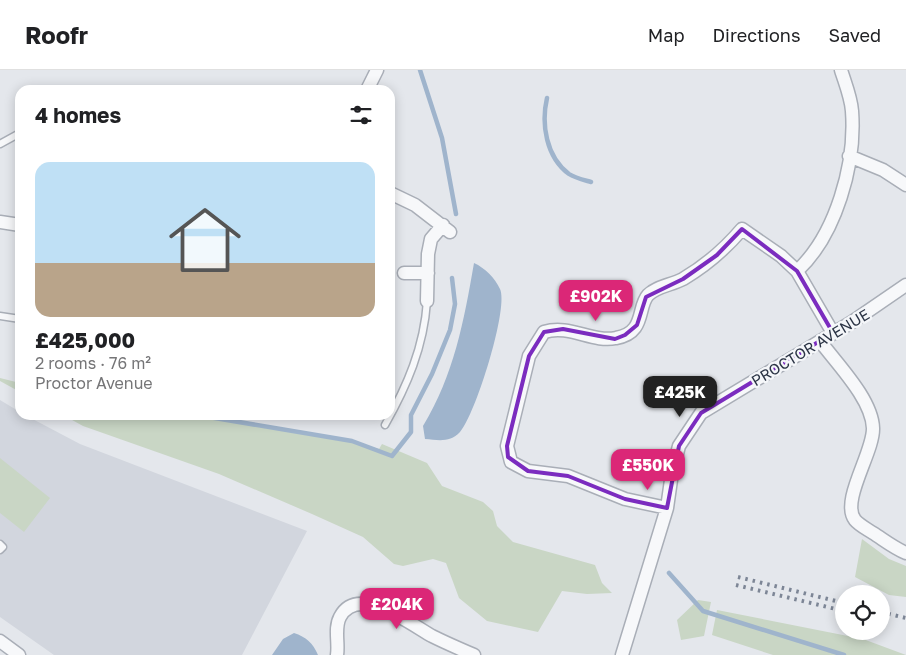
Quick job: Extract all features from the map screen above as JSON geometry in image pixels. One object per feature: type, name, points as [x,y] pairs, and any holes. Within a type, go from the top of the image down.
[{"type":"street","points":[[370,85],[377,70]]},
{"type":"street","points":[[798,271],[811,258],[832,222],[850,156],[852,109],[841,70]]},
{"type":"street","points":[[850,156],[883,170],[906,185]]},
{"type":"street","points":[[395,195],[415,205],[447,228],[431,240],[428,254],[427,301]]},
{"type":"street","points":[[0,222],[15,224]]},
{"type":"street","points":[[667,508],[625,499],[568,476],[528,470],[511,462],[507,446],[529,356],[534,345],[544,332],[552,329],[563,329],[615,339],[624,335],[637,325],[646,297],[652,292],[682,280],[717,255],[742,229],[774,251],[798,271],[833,333]]},
{"type":"street","points":[[404,272],[428,272]]},
{"type":"street","name":"PROCTOR AVENUE","points":[[622,655],[667,508],[672,472],[679,446],[702,413],[833,333],[906,285]]},
{"type":"street","points":[[820,341],[867,404],[872,418],[871,446],[853,495],[850,509],[854,519],[865,528],[906,553]]},
{"type":"street","points":[[338,655],[337,630],[340,617],[347,609],[362,603],[401,616],[432,636],[474,655]]},
{"type":"street","points":[[0,641],[18,655]]},
{"type":"lane","points":[[0,144],[15,136]]},
{"type":"lane","points":[[395,407],[404,391],[419,352],[427,301]]},
{"type":"lane","points":[[0,316],[15,318]]},
{"type":"lane","points":[[385,425],[388,420]]},
{"type":"lane","points":[[0,544],[3,546],[0,550]]},
{"type":"highlighted area","points":[[742,229],[797,271],[833,333],[701,413],[679,446],[667,508],[625,499],[568,476],[528,471],[508,457],[507,446],[529,356],[544,332],[563,329],[615,339],[625,335],[637,325],[646,297],[683,279],[717,255]]},
{"type":"shaded area","points":[[0,400],[15,409],[15,420],[34,420],[80,444],[307,531],[242,655],[54,655],[0,617]]},
{"type":"green space","points":[[0,378],[15,382],[15,389],[0,381]]},
{"type":"green space","points":[[72,420],[227,420],[352,441],[379,449],[382,444],[427,463],[442,486],[483,502],[493,511],[497,526],[513,542],[595,565],[602,583],[612,593],[587,594],[562,591],[538,632],[487,621],[459,598],[446,563],[433,559],[403,566],[394,564],[363,537],[312,514],[219,474],[83,426]]},
{"type":"green space","points":[[0,458],[50,498],[24,532],[0,513]]},
{"type":"green space","points":[[862,539],[889,559],[906,566],[906,597],[890,595],[890,585],[870,585],[855,577]]},
{"type":"green space","points":[[698,600],[711,602],[704,636],[681,640],[677,620]]},
{"type":"green space","points":[[717,610],[835,633],[835,640],[866,640],[906,655],[773,655],[712,635]]},
{"type":"water","points":[[474,263],[489,274],[500,289],[500,317],[489,362],[474,406],[460,432],[448,439],[425,439],[423,426],[443,387],[462,327]]},
{"type":"water","points":[[294,633],[309,641],[318,655],[272,655],[283,639]]},
{"type":"waterway","points":[[420,70],[442,138],[456,214]]},
{"type":"waterway","points":[[547,98],[545,129],[550,149],[555,159],[569,174],[591,182]]},
{"type":"waterway","points":[[227,420],[352,441],[392,456],[411,432],[411,415],[432,374],[450,330],[455,304],[452,278]]},
{"type":"waterway","points":[[669,573],[703,611],[844,655]]},
{"type":"railway","points":[[738,577],[835,601]]},
{"type":"railway","points":[[736,585],[835,609]]},
{"type":"railway","points":[[890,614],[906,618]]}]
